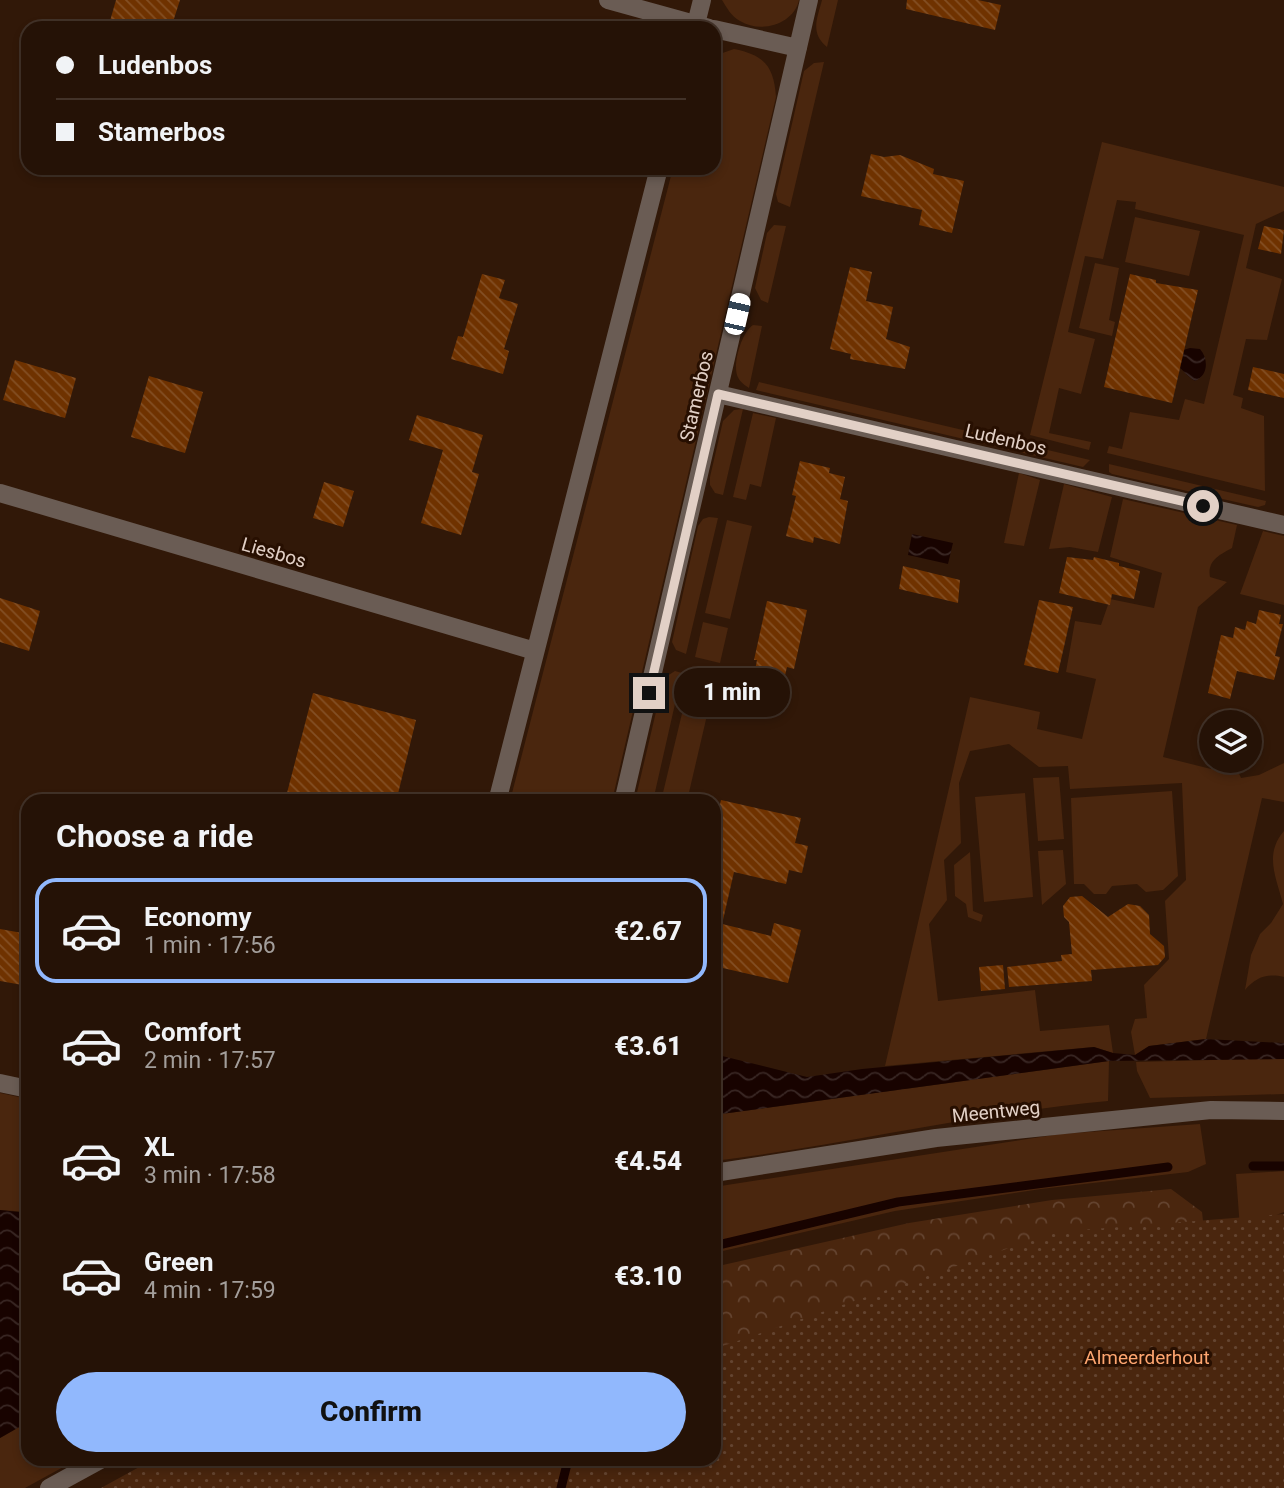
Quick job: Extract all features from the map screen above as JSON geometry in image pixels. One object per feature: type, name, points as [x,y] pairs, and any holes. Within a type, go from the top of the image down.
[{"type":"street","points":[[608,0],[682,21]]},
{"type":"street","points":[[702,0],[703,21]]},
{"type":"street","name":"Stamerbos","points":[[626,794],[809,0]]},
{"type":"street","points":[[721,31],[798,48]]},
{"type":"street","points":[[499,794],[657,175]]},
{"type":"street","name":"Ludenbos","points":[[718,394],[1284,525]]},
{"type":"street","name":"Liesbos","points":[[0,493],[536,651]]},
{"type":"street","points":[[0,1083],[21,1088]]},
{"type":"street","name":"Meentweg","points":[[721,1172],[936,1138],[1211,1110],[1284,1111]]},
{"type":"street","points":[[49,1488],[89,1466]]},
{"type":"green space","points":[[722,0],[799,0],[791,15],[784,21],[757,27],[737,19]]},
{"type":"green space","points":[[822,0],[838,0],[827,47],[817,31]]},
{"type":"green space","points":[[734,49],[760,59],[773,77],[776,97],[614,794],[512,794],[671,175],[721,175],[721,54]]},
{"type":"green space","points":[[824,62],[790,207],[778,202],[776,194],[804,71],[814,63]]},
{"type":"green space","points":[[1102,142],[1284,187],[1284,211],[1256,224],[1246,268],[1282,279],[1267,340],[1246,339],[1233,395],[1243,398],[1241,408],[1264,416],[1265,491],[1107,453],[1109,446],[1122,449],[1130,412],[1179,420],[1185,399],[1204,404],[1244,235],[1135,209],[1136,202],[1117,200],[1103,259],[1085,256],[1068,332],[1095,339],[1081,394],[1059,388],[1049,433],[1091,442],[1089,450],[1030,435]]},
{"type":"green space","points":[[1135,217],[1200,231],[1189,276],[1125,262]]},
{"type":"green space","points":[[774,225],[786,226],[768,303],[761,300],[755,288],[767,233]]},
{"type":"green space","points":[[1095,263],[1119,268],[1109,320],[1115,322],[1112,336],[1079,328]]},
{"type":"green space","points":[[753,325],[762,326],[749,388],[738,377],[736,363],[742,340]]},
{"type":"green space","points":[[759,382],[1090,460],[1083,467],[756,390]]},
{"type":"green space","points":[[743,409],[723,495],[715,493],[710,485],[710,477],[723,421],[734,410]]},
{"type":"green space","points":[[753,413],[776,418],[761,487],[750,484],[746,500],[733,497]]},
{"type":"green space","points":[[1109,464],[1266,501],[1265,505],[1258,507],[1112,474],[1109,472]]},
{"type":"green space","points":[[1019,473],[1040,480],[1024,546],[1004,543]]},
{"type":"green space","points":[[1064,484],[1112,497],[1098,552],[1070,547],[1049,549]]},
{"type":"green space","points":[[1123,499],[1237,525],[1232,548],[1219,556],[1210,567],[1210,577],[1227,582],[1198,607],[1163,757],[1199,766],[1199,773],[1239,773],[1241,778],[1259,775],[1284,763],[1284,802],[1262,798],[1206,1039],[1149,1046],[1135,1055],[1131,1032],[1135,1019],[1147,1018],[1144,985],[1169,959],[1165,901],[1186,880],[1182,783],[1070,789],[1068,766],[1039,767],[1009,744],[970,751],[959,783],[961,843],[944,860],[947,900],[929,924],[938,1001],[1035,990],[1040,1031],[1109,1025],[1113,1053],[1094,1047],[885,1066],[970,697],[1040,712],[1037,729],[1082,739],[1096,679],[1066,672],[1075,621],[1101,625],[1110,599],[1154,608],[1162,573],[1110,557]]},
{"type":"green space","points":[[718,518],[686,654],[676,650],[672,642],[698,526],[703,519]]},
{"type":"green space","points":[[727,520],[752,526],[730,619],[705,613]]},
{"type":"green space","points":[[1263,531],[1284,536],[1284,605],[1240,594]]},
{"type":"green space","points":[[703,622],[728,628],[720,663],[695,657]]},
{"type":"green space","points":[[675,671],[682,673],[655,794],[637,794],[664,678]]},
{"type":"green space","points":[[691,676],[715,681],[689,794],[663,794]]},
{"type":"green space","points":[[1059,777],[1064,839],[1038,841],[1033,778]]},
{"type":"green space","points":[[1172,791],[1178,876],[1163,890],[1146,892],[1137,884],[1112,886],[1106,894],[1094,894],[1084,884],[1074,884],[1071,798]]},
{"type":"green space","points":[[1025,793],[1033,897],[984,902],[975,797]]},
{"type":"green space","points":[[1284,831],[1284,977],[1262,977],[1245,990],[1251,955],[1260,934],[1283,904],[1273,857],[1274,848]]},
{"type":"green space","points":[[1063,850],[1066,884],[1042,905],[1038,851]]},
{"type":"green space","points":[[970,852],[973,911],[983,915],[981,922],[968,917],[966,904],[955,896],[954,865]]},
{"type":"green space","points":[[1284,1059],[1284,1094],[1150,1098],[1137,1071],[1136,1062]]},
{"type":"green space","points":[[1109,1061],[1108,1101],[1009,1113],[721,1160],[721,1114]]},
{"type":"green space","points":[[0,1093],[21,1098],[21,1212],[0,1210]]},
{"type":"green space","points":[[1200,1124],[1206,1164],[1188,1172],[1041,1189],[895,1211],[721,1251],[721,1186],[1060,1134]]},
{"type":"green space","points":[[1284,1171],[1284,1212],[1240,1229],[1236,1174]]},
{"type":"green space","points":[[1171,1189],[1202,1212],[1218,1359],[721,1460],[721,1265],[909,1223],[1052,1200]]},
{"type":"green space","name":"Almeerderhout","points":[[1284,1214],[1284,1488],[101,1488],[141,1466],[721,1466],[721,1347],[1056,1232]]},
{"type":"green space","points":[[21,1426],[21,1466],[65,1466],[25,1488],[0,1488],[0,1438]]},
{"type":"green space","points":[[686,1466],[693,1466],[585,1488]]},
{"type":"water","points":[[1200,349],[1206,362],[1203,375],[1195,381],[1174,363],[1183,350]]},
{"type":"water","points":[[912,534],[953,543],[948,564],[908,555]]},
{"type":"water","points":[[1206,1039],[1284,1043],[1284,1059],[1109,1061],[721,1114],[721,1056],[807,1077],[862,1069],[1094,1047],[1113,1053],[1135,1055],[1149,1046]]},
{"type":"water","points":[[0,1210],[21,1212],[21,1426],[0,1438]]},
{"type":"building","points":[[116,0],[180,0],[173,21],[110,21]]},
{"type":"building","points":[[907,0],[978,0],[1001,5],[995,30],[906,9]]},
{"type":"building","points":[[871,154],[884,157],[900,155],[934,169],[933,174],[964,181],[952,233],[919,225],[922,210],[861,196]]},
{"type":"building","points":[[1264,226],[1284,230],[1281,254],[1258,249]]},
{"type":"building","points":[[850,267],[872,272],[866,301],[893,307],[886,339],[910,347],[905,369],[850,359],[851,354],[830,349]]},
{"type":"building","points":[[482,274],[505,280],[499,298],[518,304],[504,349],[509,351],[503,374],[451,359],[458,336],[463,337]]},
{"type":"building","points":[[1130,274],[1156,280],[1156,283],[1198,290],[1172,403],[1104,387]]},
{"type":"building","points":[[15,360],[76,378],[65,418],[3,400]]},
{"type":"building","points":[[1253,367],[1284,374],[1284,398],[1248,390]]},
{"type":"building","points":[[149,376],[203,392],[185,453],[131,437]]},
{"type":"building","points":[[417,415],[483,435],[472,472],[479,474],[461,535],[421,523],[443,450],[409,440]]},
{"type":"building","points":[[800,461],[830,468],[829,473],[845,477],[840,499],[848,501],[840,544],[814,537],[813,543],[786,536],[796,496],[792,495]]},
{"type":"building","points":[[324,482],[354,491],[343,527],[313,518]]},
{"type":"building","points":[[1067,557],[1093,560],[1094,557],[1140,571],[1134,599],[1112,594],[1110,605],[1059,593]]},
{"type":"building","points":[[903,566],[960,580],[958,603],[899,589]]},
{"type":"building","points":[[0,598],[40,611],[29,651],[0,642]]},
{"type":"building","points":[[1039,600],[1073,607],[1058,673],[1024,665]]},
{"type":"building","points":[[767,601],[807,610],[794,669],[787,667],[780,696],[751,690],[757,660],[754,660]]},
{"type":"building","points":[[1259,610],[1281,615],[1279,624],[1283,624],[1275,656],[1280,657],[1274,680],[1237,671],[1230,699],[1208,693],[1221,635],[1233,638],[1235,627],[1245,630],[1247,621],[1256,624]]},
{"type":"building","points":[[313,693],[416,720],[398,794],[287,793]]},
{"type":"building","points":[[721,800],[801,818],[795,843],[808,846],[802,873],[789,870],[786,884],[734,872],[723,920]]},
{"type":"building","points":[[1082,896],[1108,917],[1128,904],[1140,906],[1149,915],[1150,934],[1164,946],[1165,957],[1158,965],[1091,970],[1092,981],[1009,987],[1007,967],[1062,961],[1061,955],[1072,954],[1069,922],[1064,917],[1063,906],[1070,897]]},
{"type":"building","points":[[774,923],[801,930],[788,983],[721,968],[721,924],[771,936]]},
{"type":"building","points":[[0,929],[21,933],[21,985],[0,981]]},
{"type":"building","points":[[1003,965],[1005,989],[981,991],[979,967]]},
{"type":"waterway","points":[[1253,1166],[1284,1166]]},
{"type":"waterway","points":[[721,1244],[898,1202],[1168,1167]]},
{"type":"waterway","points":[[561,1488],[566,1466]]},
{"type":"route","points":[[649,693],[718,394],[1203,506]]}]
